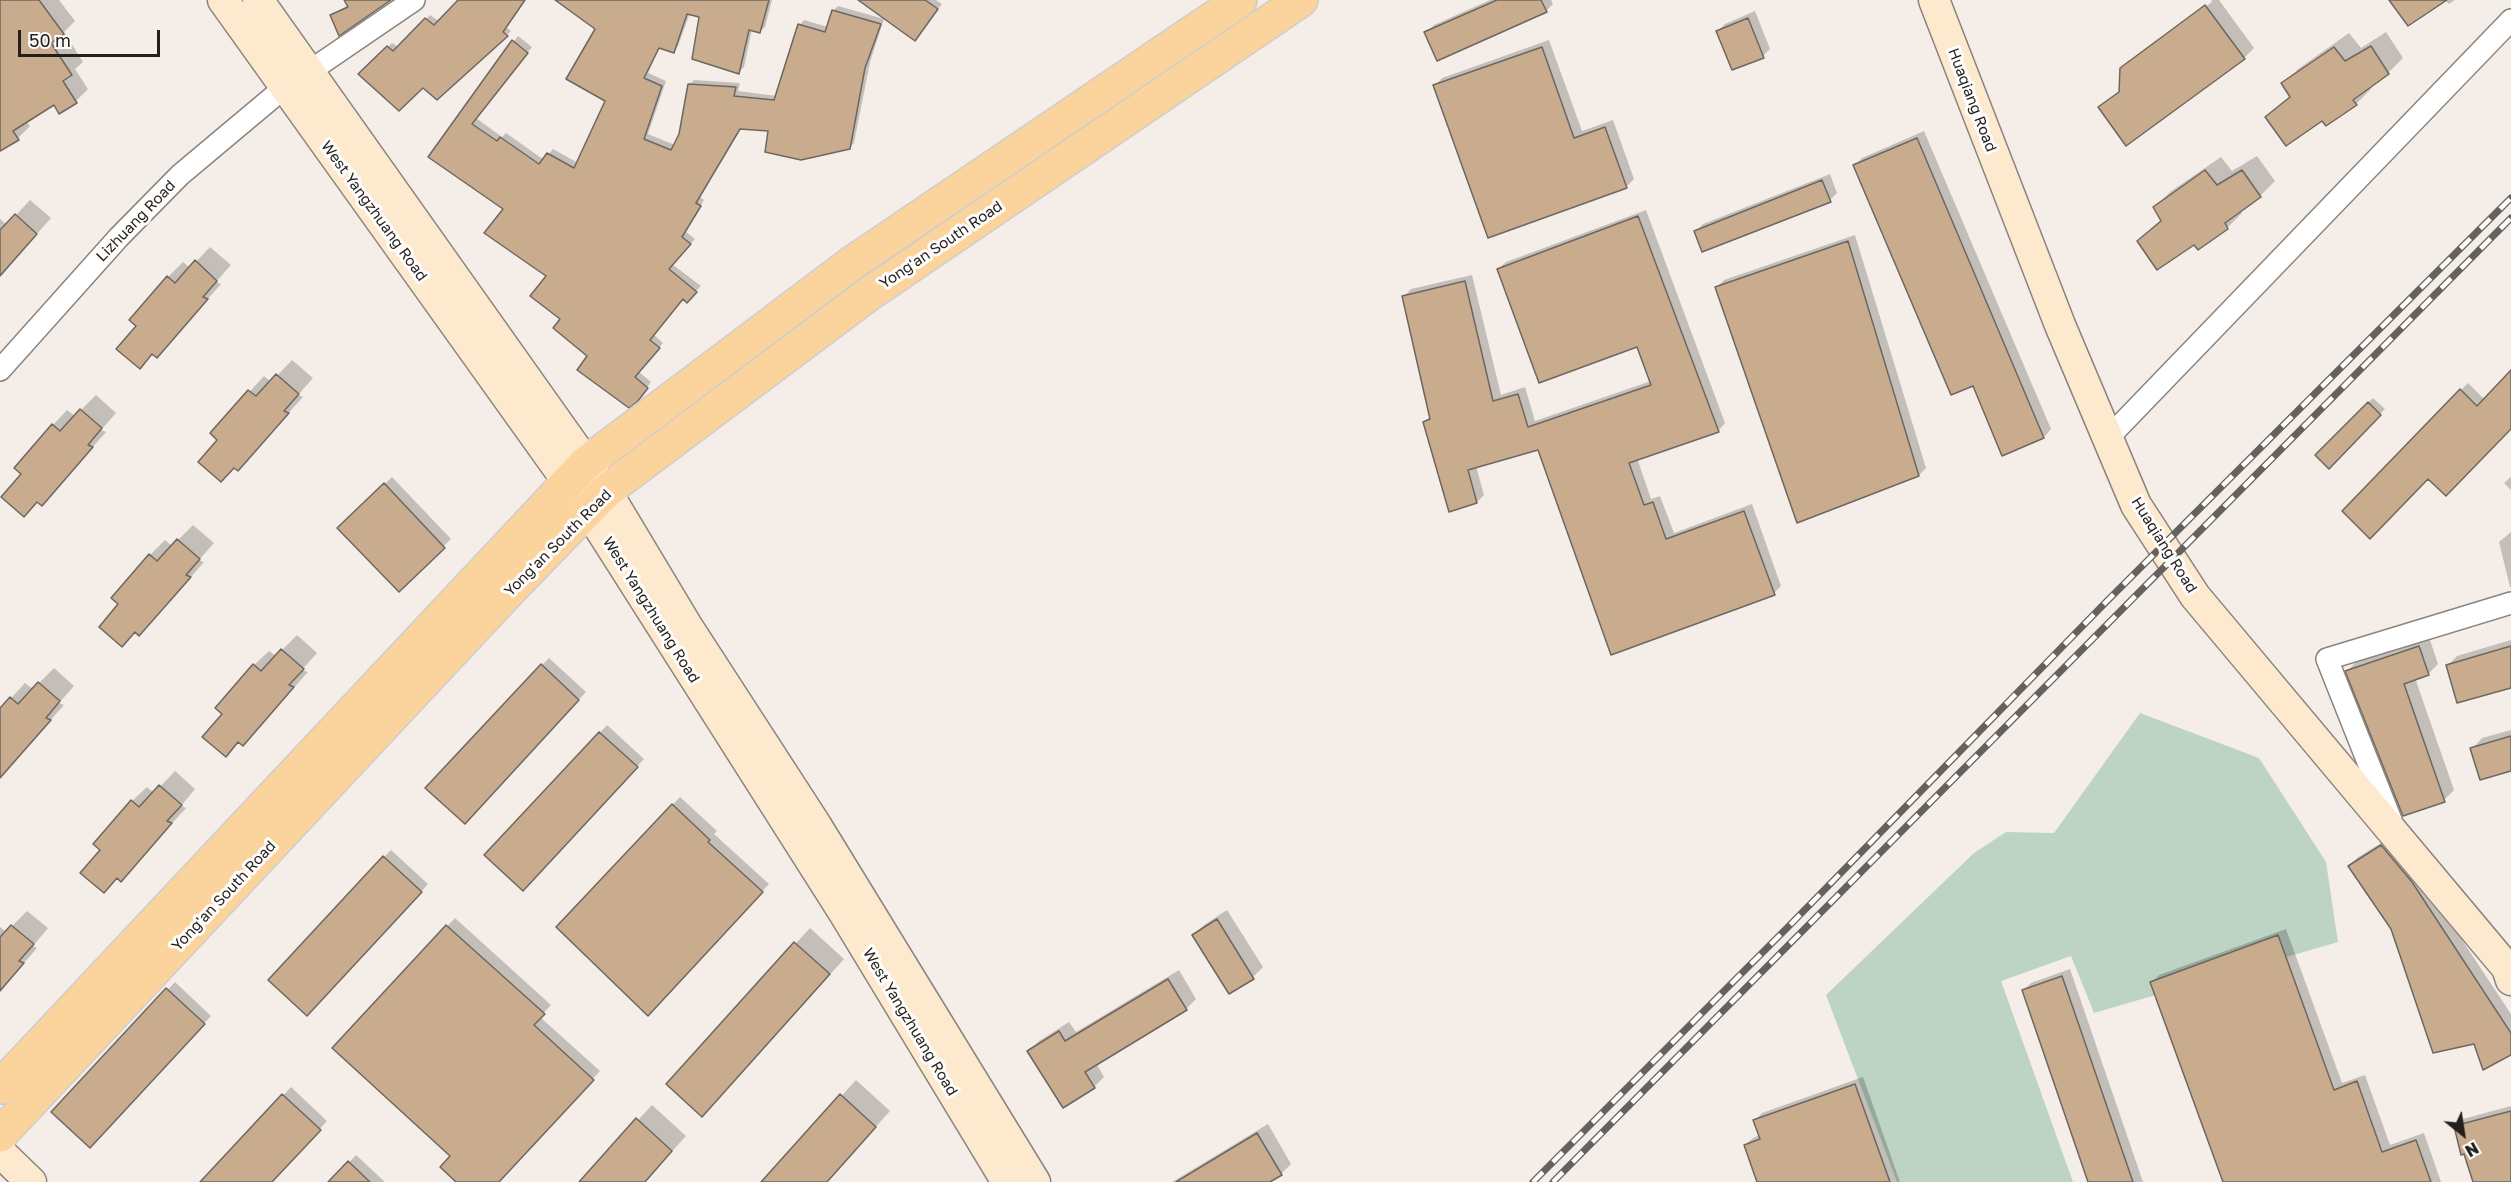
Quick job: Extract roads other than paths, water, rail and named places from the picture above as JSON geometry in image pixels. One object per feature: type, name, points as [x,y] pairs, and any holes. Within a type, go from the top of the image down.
[{"type":"main road","points":[[0,1087],[577,473],[852,263],[1208,10],[1240,0]]},
{"type":"main road","name":"Yong'an South Road","points":[[0,1135],[597,501],[869,294],[1301,0]]},
{"type":"street","name":"West Yangzhuang Road","points":[[223,0],[298,79],[687,626],[816,825],[1035,1182]]},
{"type":"street","name":"West Yangzhuang Road","points":[[258,0],[298,79]]},
{"type":"street","name":"Lizhuang Road","points":[[0,369],[119,237],[180,175],[298,79],[414,0]]},
{"type":"street","name":"Huaqiang Road","points":[[1934,0],[2060,325],[2136,505],[2195,596],[2507,968],[2511,980]]},
{"type":"street","points":[[2108,438],[2511,20]]},
{"type":"street","name":"West Yangzhuang Road","points":[[597,501],[1007,1182]]},
{"type":"street","points":[[2397,837],[2327,659],[2511,603]]},
{"type":"street","points":[[0,1152],[31,1182]]},
{"type":"railway","points":[[1533,1182],[1786,929],[2108,600],[2511,198]]},
{"type":"railway","points":[[1553,1182],[2511,218]]}]
